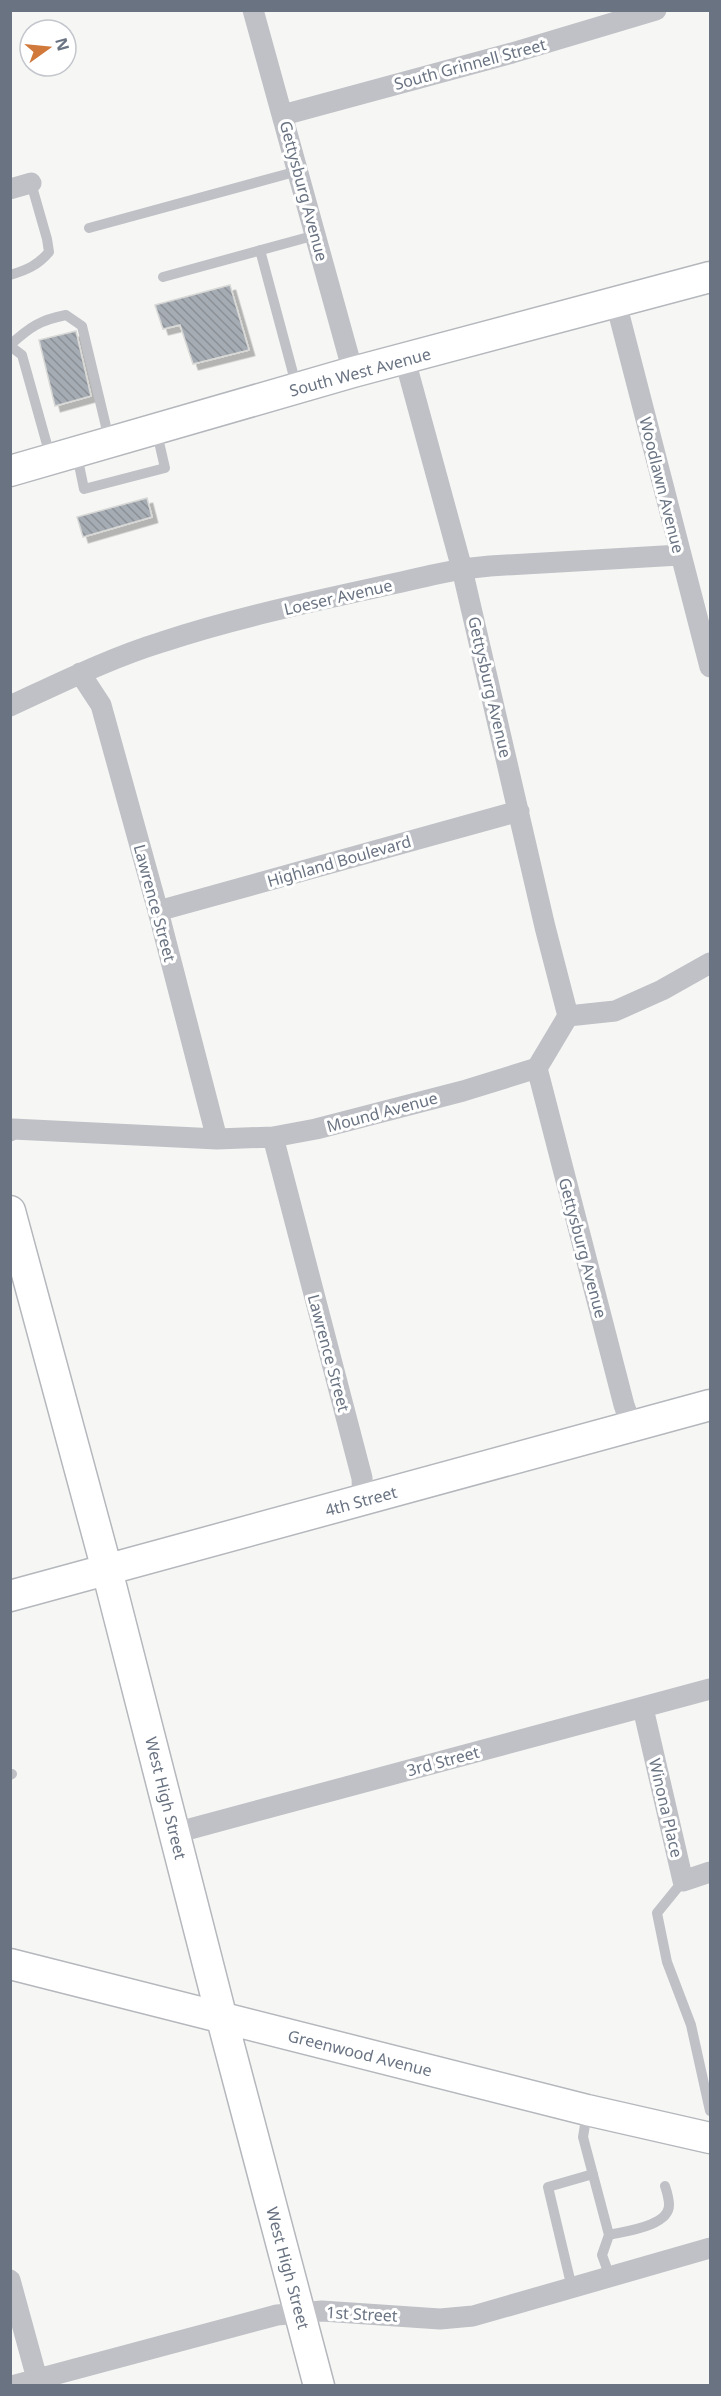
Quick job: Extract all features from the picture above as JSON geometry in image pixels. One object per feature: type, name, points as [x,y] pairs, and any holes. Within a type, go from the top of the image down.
[{"type":"street","name":"Gettysburg Avenue","points":[[253,10],[353,372]]},
{"type":"street","name":"South Grinnell Street","points":[[283,115],[512,53],[656,10]]},
{"type":"street","name":"South West Avenue","points":[[10,471],[353,372],[711,277]]},
{"type":"street","name":"Woodlawn Avenue","points":[[616,303],[711,667]]},
{"type":"street","name":"Gettysburg Avenue","points":[[405,360],[462,568],[545,927],[568,1016]]},
{"type":"street","name":"Loeser Avenue","points":[[11,703],[172,639],[236,621],[462,568],[680,555]]},
{"type":"street","name":"Lawrence Street","points":[[80,674],[101,705],[217,1138]]},
{"type":"street","name":"Highland Boulevard","points":[[158,911],[519,811]]},
{"type":"street","points":[[537,1068],[568,1016],[615,1011],[662,990],[711,963]]},
{"type":"street","name":"Gettysburg Avenue","points":[[537,1068],[624,1405],[632,1426]]},
{"type":"street","name":"Mound Avenue","points":[[10,1131],[13,1129],[217,1138],[273,1137],[328,1126],[463,1091],[537,1068]]},
{"type":"street","name":"Lawrence Street","points":[[273,1137],[362,1478],[363,1501]]},
{"type":"street","name":"West High Street","points":[[10,1211],[107,1569],[222,2019],[319,2385]]},
{"type":"street","name":"4th Street","points":[[10,1596],[711,1405]]},
{"type":"street","name":"3rd Street","points":[[175,1833],[711,1689]]},
{"type":"street","name":"Winona Place","points":[[643,1708],[683,1881],[711,1872]]},
{"type":"street","name":"Greenwood Avenue","points":[[10,1964],[587,2110],[711,2138]]},
{"type":"street","name":"1st Street","points":[[12,2385],[38,2382],[277,2316],[322,2312],[440,2319],[473,2316],[711,2248]]},
{"type":"street","points":[[10,2280],[38,2382]]},
{"type":"lane","points":[[89,228],[298,171]]},
{"type":"lane","points":[[10,275],[29,270],[40,263],[49,252],[47,239],[21,186]]},
{"type":"lane","points":[[163,277],[316,235]]},
{"type":"lane","points":[[260,250],[297,388]]},
{"type":"lane","points":[[110,442],[82,326],[66,315],[46,318],[26,331],[10,346],[22,355],[40,418],[84,489],[165,468],[156,429]]},
{"type":"lane","points":[[683,1881],[657,1913],[667,1962],[691,2025],[711,2111]]},
{"type":"lane","points":[[587,2110],[583,2137],[609,2235],[602,2255],[610,2277]]},
{"type":"lane","points":[[572,2288],[548,2187],[593,2174]]},
{"type":"lane","points":[[609,2235],[656,2223],[663,2218],[668,2212],[669,2204],[665,2186]]},
{"type":"building","points":[[230,285],[249,350],[193,364],[180,325],[163,329],[155,305]]},
{"type":"building","points":[[76,331],[91,396],[55,406],[39,340]]},
{"type":"building","points":[[147,498],[152,517],[83,537],[77,517]]}]
